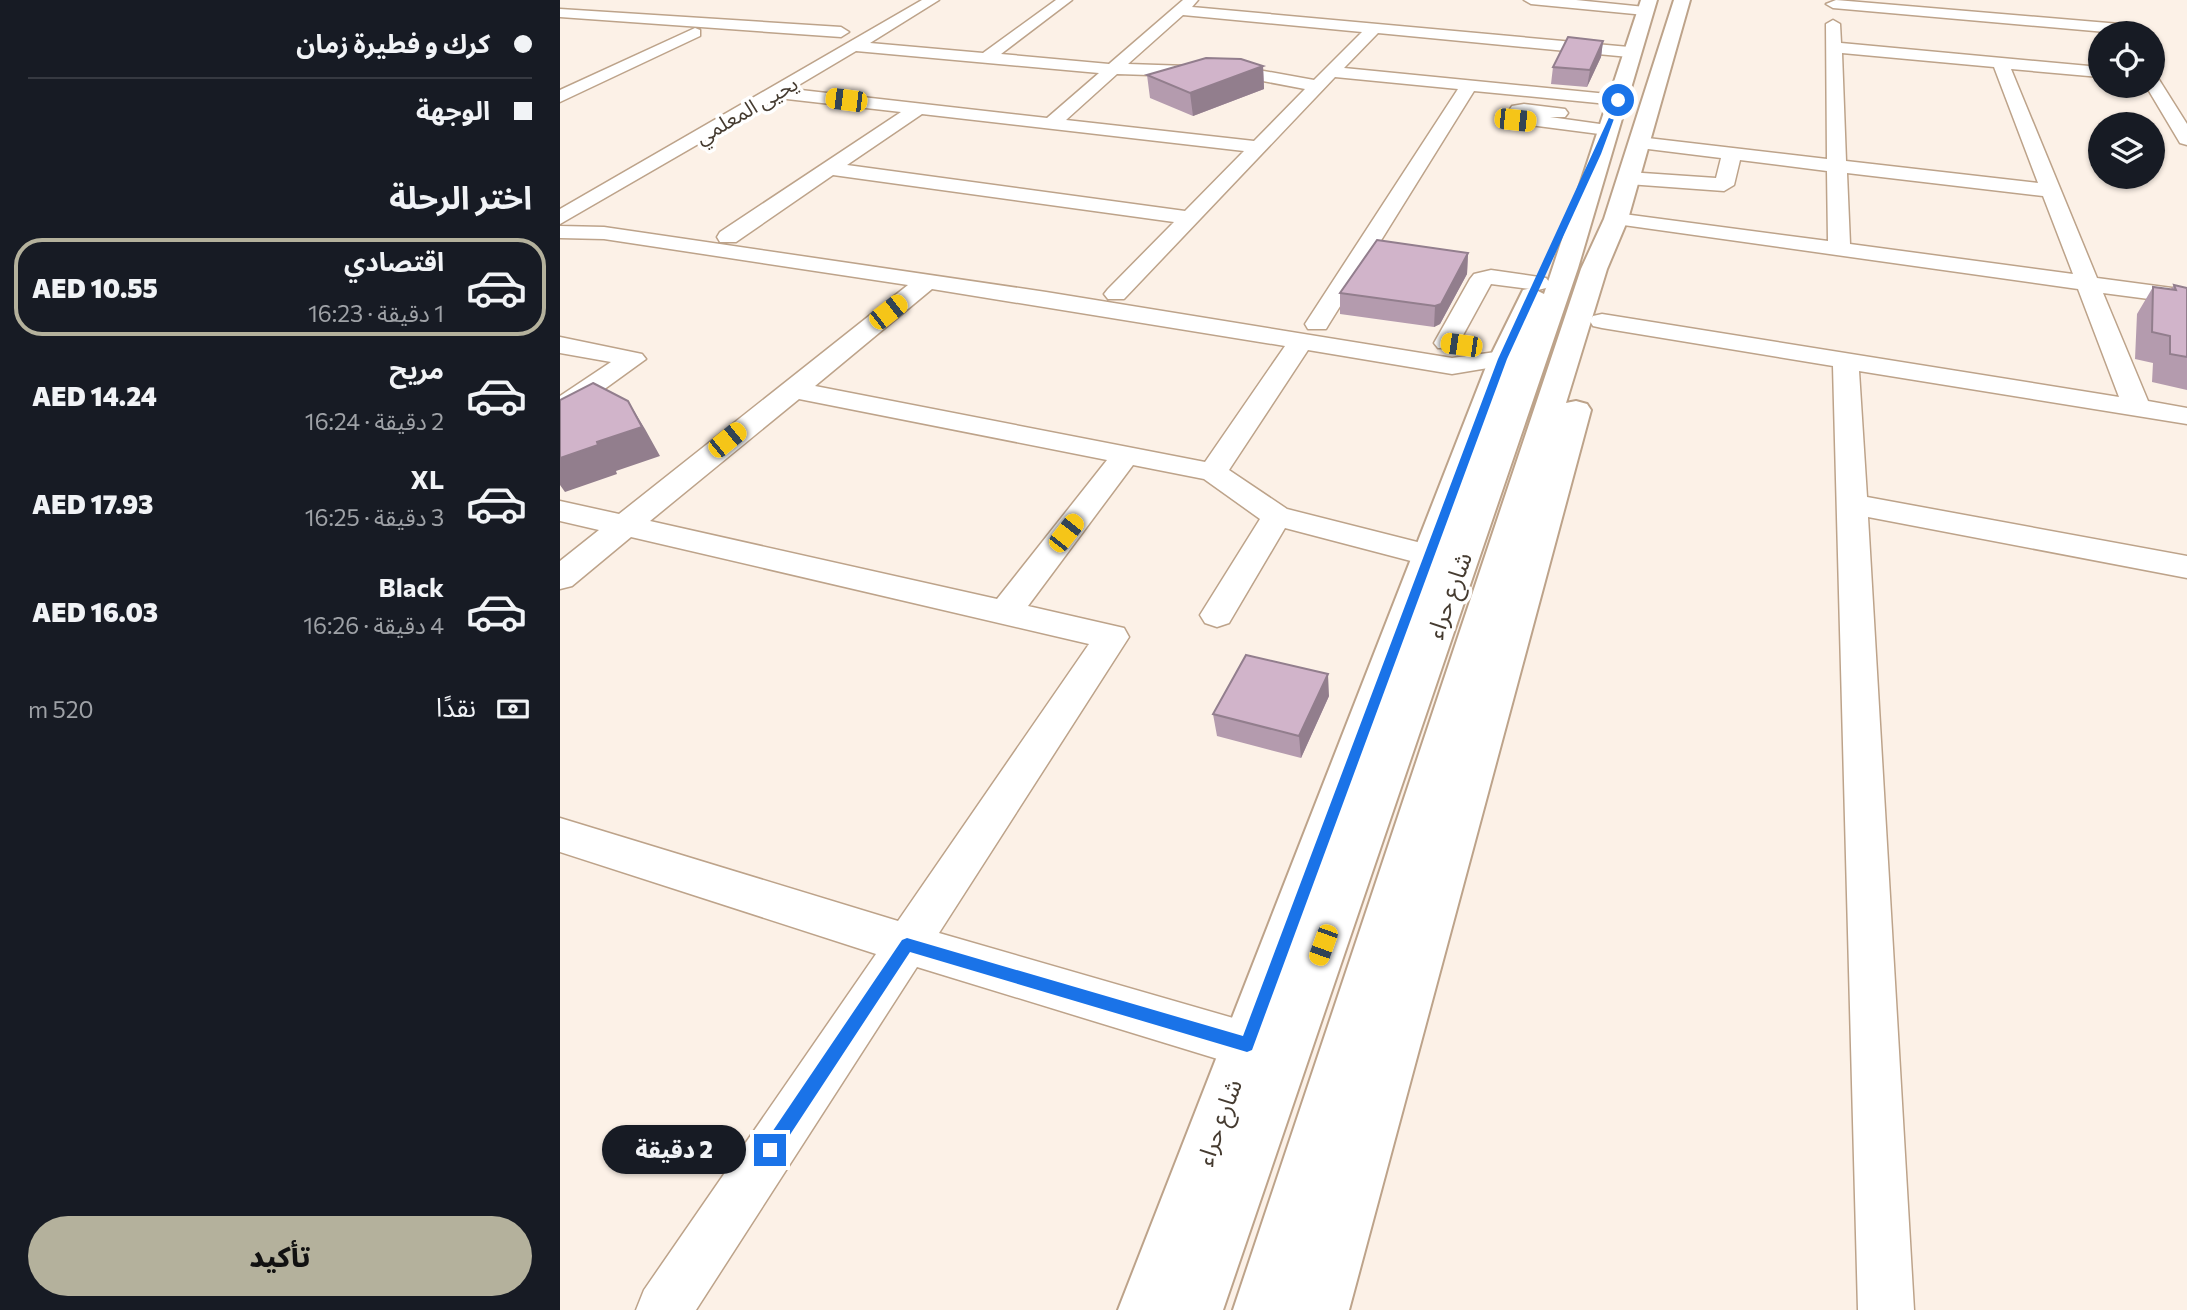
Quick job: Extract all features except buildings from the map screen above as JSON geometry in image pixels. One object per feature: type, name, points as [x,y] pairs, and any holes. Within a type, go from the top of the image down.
[{"type":"main road","name":"شارع حراء","points":[[1612,136],[1639,143],[1682,0]]},
{"type":"main road","name":"شارع حراء","points":[[1192,1310],[1566,274],[1612,136],[1629,52],[1647,6]]},
{"type":"main road","name":"شارع حراء","points":[[1318,1310],[1602,321],[1613,264],[1616,219],[1612,136]]},
{"type":"main road","name":"شارع حراء","points":[[1149,1310],[1503,359],[1566,274],[1616,219]]},
{"type":"main road","name":"شارع حراء","points":[[1264,1310],[1566,274]]},
{"type":"street","name":"يحيى المعلمي","points":[[562,221],[718,125],[932,0]]},
{"type":"street","points":[[986,58],[1065,0]]},
{"type":"street","points":[[1531,0],[1647,6]]},
{"type":"street","points":[[1550,51],[1574,2]]},
{"type":"street","points":[[1839,251],[1833,2],[2088,28]]},
{"type":"street","points":[[1052,123],[1185,5],[1550,51],[1629,52]]},
{"type":"street","points":[[1289,20],[1306,7]]},
{"type":"street","points":[[2109,10],[2116,21]]},
{"type":"street","points":[[560,13],[846,29],[818,45],[695,33],[569,26]]},
{"type":"street","points":[[1115,294],[1374,28]]},
{"type":"street","points":[[560,97],[695,33]]},
{"type":"street","points":[[853,46],[1114,69],[1469,85],[1533,85],[1612,136],[1665,182],[1724,185],[1732,154]]},
{"type":"street","points":[[1833,47],[2088,71]]},
{"type":"street","points":[[2000,62],[2137,408]]},
{"type":"street","points":[[1213,472],[1308,333],[1469,85]]},
{"type":"street","points":[[774,92],[1256,147]]},
{"type":"street","points":[[2162,98],[2187,139]]},
{"type":"street","points":[[728,237],[919,108]]},
{"type":"street","points":[[1569,120],[1612,136]]},
{"type":"street","points":[[681,123],[718,125]]},
{"type":"street","points":[[1182,138],[1197,126]]},
{"type":"street","points":[[1639,143],[2051,191]]},
{"type":"street","points":[[1665,182],[1676,148]]},
{"type":"street","points":[[830,169],[1190,218]]},
{"type":"street","points":[[1616,219],[2187,297]]},
{"type":"street","points":[[562,221],[928,281],[1054,293],[1115,294],[1308,333],[1452,366],[1503,359]]},
{"type":"street","points":[[608,227],[728,237],[1308,333],[1447,343],[1503,359]]},
{"type":"street","points":[[1447,343],[1482,279],[1566,274]]},
{"type":"street","points":[[560,578],[790,389],[928,281]]},
{"type":"street","points":[[1602,321],[2187,416]]},
{"type":"street","points":[[560,345],[633,359],[560,408]]},
{"type":"street","points":[[1846,362],[1886,1310]]},
{"type":"street","points":[[790,389],[1213,472],[1277,516],[1430,555]]},
{"type":"street","points":[[1005,612],[1126,455]]},
{"type":"street","points":[[1851,504],[2187,567]]},
{"type":"street","points":[[560,512],[1112,637],[664,1310]]},
{"type":"street","points":[[1217,615],[1277,516]]},
{"type":"street","points":[[560,835],[907,944],[1247,1045]]},
{"type":"route","points":[[770,1150],[907,944],[1247,1045],[1503,359],[1598,154],[1618,100]]}]
